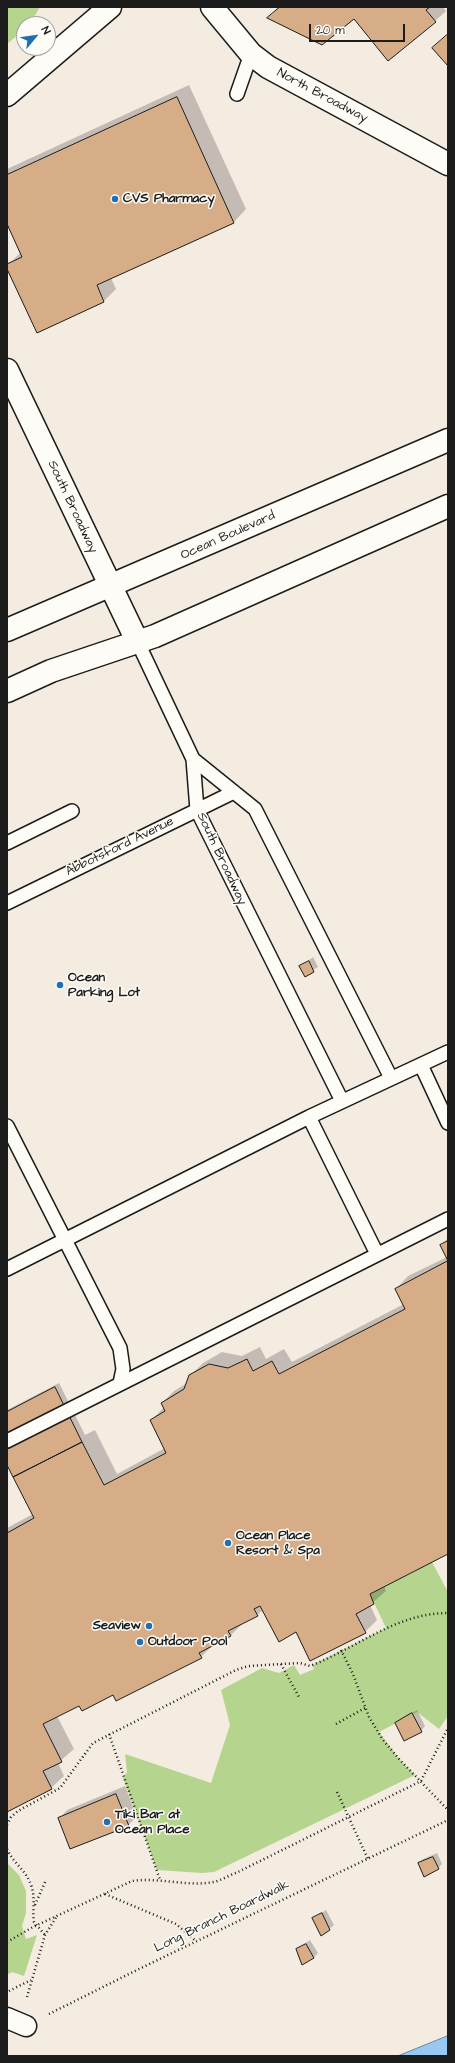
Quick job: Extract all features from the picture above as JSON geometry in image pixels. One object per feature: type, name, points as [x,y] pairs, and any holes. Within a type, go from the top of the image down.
[{"type":"main road","points":[[7,95],[110,7]]},
{"type":"main road","name":"North Broadway","points":[[212,7],[251,54],[268,67],[448,164]]},
{"type":"main road","name":"South Broadway","points":[[7,370],[138,643]]},
{"type":"main road","name":"Ocean Boulevard","points":[[7,630],[110,587],[448,440]]},
{"type":"main road","points":[[7,691],[51,671],[138,643],[448,506]]},
{"type":"street","points":[[7,2018],[28,2025]]},
{"type":"lane","points":[[237,94],[251,54]]},
{"type":"lane","points":[[138,643],[193,759],[255,809],[391,1078]]},
{"type":"lane","name":"South Broadway","points":[[193,759],[197,810],[342,1101]]},
{"type":"lane","name":"Abbotsford Avenue","points":[[7,903],[234,792]]},
{"type":"lane","points":[[7,843],[72,811]]},
{"type":"lane","points":[[7,1269],[309,1117],[448,1052]]},
{"type":"lane","points":[[421,1065],[448,1123]]},
{"type":"lane","points":[[309,1117],[377,1254]]},
{"type":"lane","points":[[7,1126],[120,1348],[123,1369],[120,1383]]},
{"type":"lane","points":[[7,1441],[448,1219]]},
{"type":"path","points":[[7,1818],[60,1788],[88,1748],[109,1734],[240,1668],[300,1663],[310,1666],[399,1622],[420,1616],[448,1613]]},
{"type":"path","points":[[341,1650],[353,1674],[365,1708],[383,1740],[448,1810]]},
{"type":"path","points":[[281,1664],[300,1699]]},
{"type":"path","points":[[336,1724],[365,1708]]},
{"type":"path","points":[[7,1942],[36,1926],[132,1881],[146,1879],[202,1883],[215,1882],[238,1872],[421,1781],[448,1728]]},
{"type":"path","points":[[109,1734],[160,1880]]},
{"type":"path","points":[[337,1792],[368,1858]]},
{"type":"path","points":[[7,1825],[11,1817]]},
{"type":"path","name":"Long Branch Boardwalk","points":[[28,2025],[196,1941],[448,1820]]},
{"type":"path","points":[[7,1849],[29,1880],[35,1905]]},
{"type":"path","points":[[46,1880],[35,1905],[33,1915],[36,1926],[46,1936]]},
{"type":"path","points":[[104,1894],[176,1924],[196,1941]]},
{"type":"path","points":[[28,2025],[26,2008],[27,1996],[46,1936],[57,1916]]},
{"type":"path","points":[[7,1992],[32,1979]]},
{"type":"green space","points":[[7,7],[40,7],[35,16],[16,16],[16,37],[7,44]]},
{"type":"green space","points":[[432,1562],[448,1592],[448,1716],[439,1729],[417,1712],[379,1732],[400,1760],[415,1775],[214,1872],[202,1873],[157,1870],[123,1778],[127,1772],[125,1754],[211,1783],[230,1725],[221,1690],[262,1668],[279,1673],[294,1665],[300,1675],[314,1669],[312,1665],[386,1628],[370,1594]]},
{"type":"green space","points":[[7,1863],[19,1875],[26,1891],[26,1913],[22,1926],[26,1939],[37,1935],[24,1976],[12,1972],[7,1975]]},
{"type":"water","points":[[448,2036],[448,2056],[398,2056]]},
{"type":"building","points":[[280,7],[430,7],[426,10],[436,22],[388,61],[354,19],[322,45],[267,18]]},
{"type":"building","points":[[448,34],[448,66],[432,48]]},
{"type":"building","name":"CVS Pharmacy","points":[[177,97],[234,223],[97,285],[104,302],[37,333],[7,269],[7,264],[22,257],[7,224],[7,175]]},
{"type":"building","points":[[309,961],[314,972],[305,977],[299,966]]},
{"type":"building","points":[[448,1241],[448,1261],[440,1245]]},
{"type":"building","name":"Ocean Place Resort & Spa","points":[[448,1261],[448,1554],[370,1594],[374,1604],[356,1614],[366,1633],[310,1661],[296,1632],[279,1642],[260,1606],[254,1609],[258,1616],[228,1631],[231,1636],[199,1653],[202,1658],[116,1701],[113,1695],[82,1711],[79,1706],[43,1724],[62,1762],[43,1771],[52,1789],[7,1812],[7,1533],[34,1518],[13,1477],[82,1442],[104,1485],[166,1453],[150,1420],[165,1411],[161,1403],[184,1389],[189,1375],[209,1364],[228,1368],[247,1359],[253,1371],[272,1361],[279,1374],[405,1309],[395,1289]]},
{"type":"building","points":[[55,1387],[82,1442],[13,1477],[7,1465],[7,1412]]},
{"type":"building","points":[[412,1713],[422,1732],[404,1741],[395,1723]]},
{"type":"building","points":[[116,1794],[129,1826],[70,1849],[58,1818]]},
{"type":"building","points":[[433,1857],[439,1869],[424,1877],[418,1863]]},
{"type":"building","points":[[322,1913],[330,1930],[321,1936],[312,1918]]},
{"type":"building","points":[[306,1944],[314,1958],[302,1965],[296,1949]]},
{"type":"place","name":"CVS Pharmacy","points":[[115,199]]},
{"type":"place","name":"Ocean Parking Lot","points":[[60,985]]},
{"type":"place","name":"Ocean Place Resort & Spa","points":[[228,1543]]},
{"type":"place","name":"Seaview","points":[[149,1626]]},
{"type":"place","name":"Outdoor Pool","points":[[140,1642]]},
{"type":"place","name":"Tiki Bar at Ocean Place","points":[[107,1822]]}]
